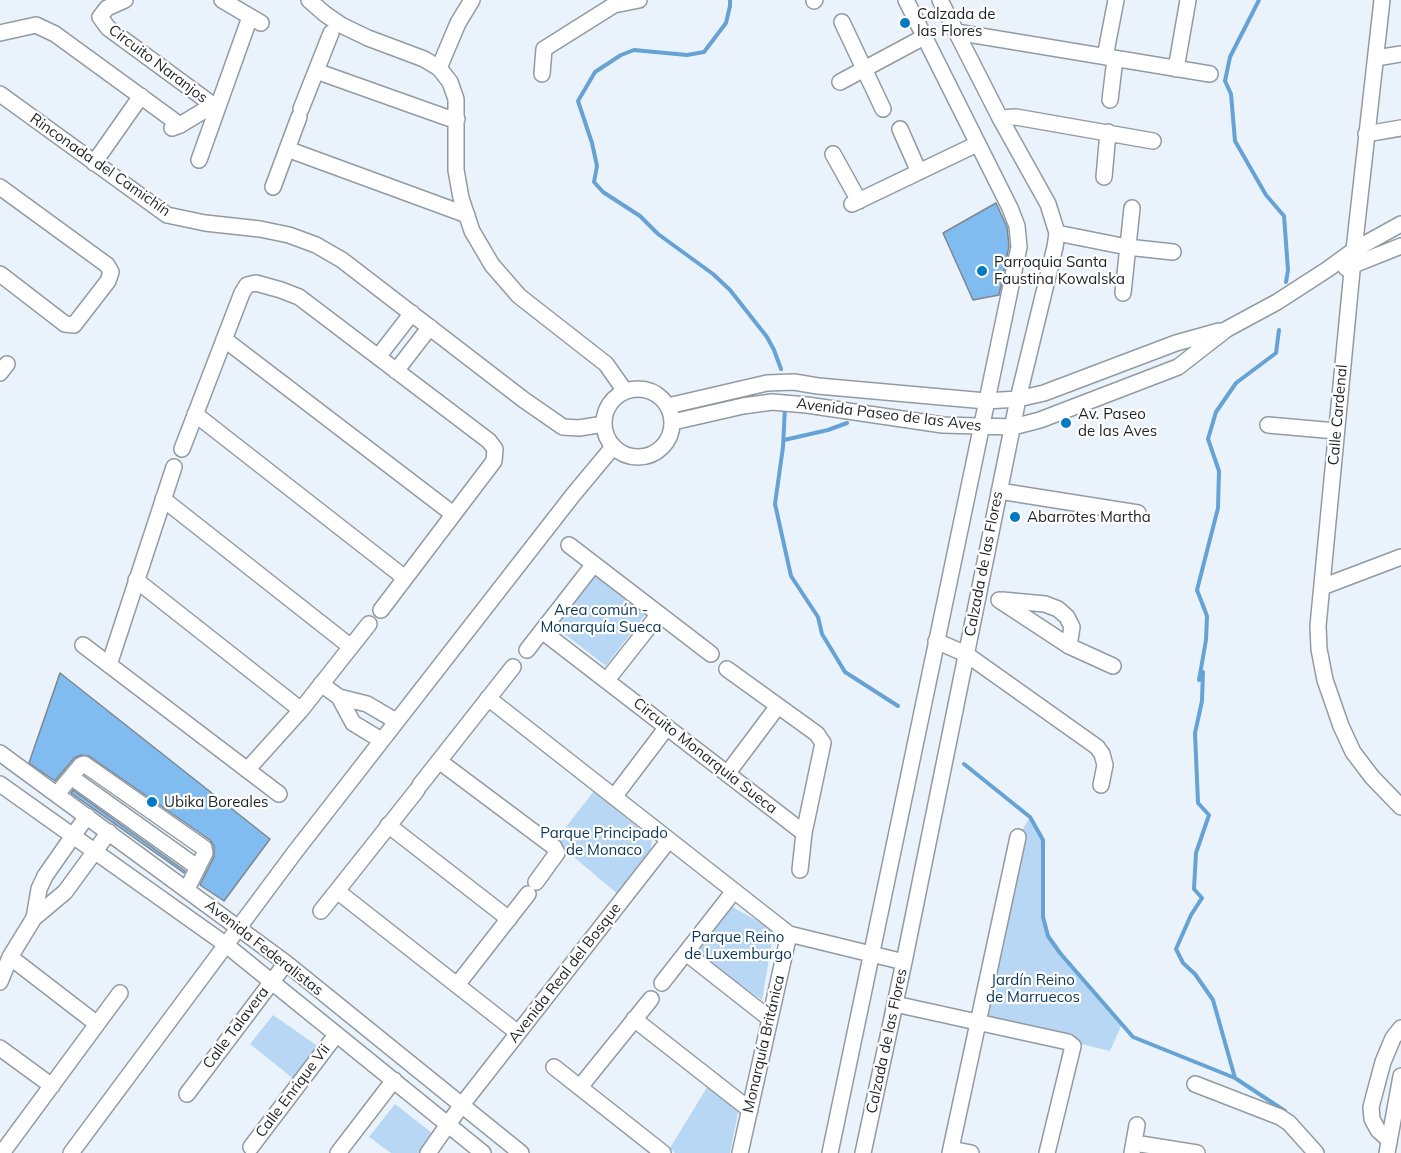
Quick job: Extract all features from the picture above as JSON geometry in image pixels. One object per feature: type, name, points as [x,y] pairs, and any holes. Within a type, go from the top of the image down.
[{"type":"street","name":"Circuito Naranjos","points":[[124,0],[107,8],[100,17],[108,28],[215,106]]},
{"type":"street","name":"Circuito Naranjos","points":[[199,160],[215,106],[256,20],[222,0]]},
{"type":"street","points":[[309,0],[341,25],[424,59],[439,68],[450,82],[456,99],[456,170],[461,198],[472,231],[492,265],[512,288],[606,364],[625,391]]},
{"type":"street","points":[[439,68],[458,23],[472,0]]},
{"type":"street","points":[[542,74],[544,49],[614,5],[639,0]]},
{"type":"street","name":"Calzada de las Flores","points":[[830,1153],[1019,247],[1017,226],[1010,208],[906,0]]},
{"type":"street","name":"Calzada de las Flores","points":[[863,1153],[1018,399],[1057,233],[1048,204],[1000,118],[940,0]]},
{"type":"street","points":[[1110,100],[1110,58],[1116,0]]},
{"type":"street","points":[[1176,69],[1188,0]]},
{"type":"street","name":"Calle Cardenal","points":[[1382,0],[1352,266],[1318,626],[1324,680],[1353,752],[1372,777],[1401,807]]},
{"type":"street","points":[[842,22],[883,109]]},
{"type":"street","name":"Circuito Naranjos","points":[[0,33],[36,25],[55,34],[138,101],[180,125],[215,106]]},
{"type":"street","points":[[956,32],[1210,74]]},
{"type":"street","points":[[273,187],[331,33]]},
{"type":"street","points":[[840,82],[924,37]]},
{"type":"street","points":[[1376,58],[1401,54]]},
{"type":"street","points":[[316,71],[456,119]]},
{"type":"street","name":"Rinconada del Camichín","points":[[0,94],[167,215],[205,223],[260,229],[289,235],[316,245],[342,260],[562,427],[579,428],[604,424]]},
{"type":"street","points":[[94,163],[138,101]]},
{"type":"street","points":[[1000,118],[1016,117],[1153,141]]},
{"type":"street","points":[[1366,134],[1401,128]]},
{"type":"street","points":[[900,129],[919,172]]},
{"type":"street","points":[[1104,177],[1108,132]]},
{"type":"street","points":[[833,154],[856,203],[977,144]]},
{"type":"street","points":[[287,149],[467,215]]},
{"type":"street","points":[[0,187],[107,265],[111,272],[108,280],[74,325],[65,324],[0,274]]},
{"type":"street","points":[[1123,293],[1132,208]]},
{"type":"street","name":"Avenida Paseo de las Aves","points":[[673,422],[743,405],[772,402],[981,427],[1013,427],[1040,420],[1178,368],[1227,329],[1277,302],[1354,250],[1401,224]]},
{"type":"street","points":[[1057,233],[1127,247],[1173,252]]},
{"type":"street","name":"Avenida Paseo de las Aves","points":[[1328,269],[1352,266],[1401,246]]},
{"type":"street","points":[[182,449],[242,293],[247,285],[256,283],[299,297],[489,441],[495,449],[494,461],[381,610]]},
{"type":"street","points":[[378,357],[412,313]]},
{"type":"street","points":[[396,371],[430,327]]},
{"type":"street","name":"Avenida Paseo de las Aves","points":[[668,406],[767,383],[794,382],[986,401],[1018,399],[1044,393],[1176,343],[1227,329]]},
{"type":"street","points":[[224,339],[453,514]]},
{"type":"street","points":[[814,406],[818,386]]},
{"type":"street","points":[[649,390],[657,394],[668,406],[673,422],[669,438],[665,445],[652,455],[627,456],[613,447],[608,440],[604,416],[611,401],[625,391],[649,390]]},
{"type":"street","points":[[195,414],[405,578]]},
{"type":"street","points":[[1268,425],[1336,431]]},
{"type":"street","points":[[71,1153],[225,944],[381,740],[613,447]]},
{"type":"street","points":[[109,665],[174,467]]},
{"type":"street","points":[[999,491],[1138,513]]},
{"type":"street","points":[[163,499],[351,647]]},
{"type":"street","points":[[569,545],[711,654]]},
{"type":"street","points":[[1322,586],[1401,556]]},
{"type":"street","points":[[527,650],[594,564]]},
{"type":"street","points":[[136,580],[301,710]]},
{"type":"street","points":[[978,596],[1045,604],[1058,609],[1067,617],[1072,627],[1069,646]]},
{"type":"street","points":[[999,600],[1069,646],[1113,666]]},
{"type":"street","points":[[607,680],[659,614]]},
{"type":"street","points":[[247,770],[301,710],[369,624]]},
{"type":"street","name":"Circuito Monarquia Sueca","points":[[542,631],[804,833]]},
{"type":"street","points":[[936,641],[966,654],[1097,747],[1105,765],[1101,785]]},
{"type":"street","points":[[84,645],[279,794]]},
{"type":"street","points":[[321,911],[513,667]]},
{"type":"street","points":[[728,669],[817,734],[823,743],[804,833],[800,870]]},
{"type":"street","points":[[321,684],[339,697],[368,704],[396,721]]},
{"type":"street","points":[[339,697],[353,723],[381,740]]},
{"type":"street","points":[[488,698],[789,934],[904,962]]},
{"type":"street","points":[[728,774],[778,706]]},
{"type":"street","points":[[614,796],[667,727]]},
{"type":"street","name":"Avenida Federalistas","points":[[0,753],[286,963],[521,1153]]},
{"type":"street","points":[[439,761],[554,847],[557,852],[509,919],[457,985]]},
{"type":"street","points":[[57,794],[71,777],[197,867],[187,889]]},
{"type":"street","name":"Avenida Federalistas","points":[[0,784],[225,944],[483,1153]]},
{"type":"street","points":[[34,918],[37,896],[45,876],[87,816]]},
{"type":"street","points":[[388,825],[509,919]]},
{"type":"street","points":[[0,981],[10,957],[34,918],[65,892],[109,832]]},
{"type":"street","points":[[971,1153],[951,1151],[1018,837]]},
{"type":"street","name":"Avenida Real del Bosque","points":[[428,1153],[461,1106],[669,840]]},
{"type":"street","points":[[337,891],[518,1033]]},
{"type":"street","points":[[662,982],[734,891]]},
{"type":"street","name":"Monarquía Británica","points":[[740,1153],[789,934]]},
{"type":"street","points":[[686,953],[770,1019]]},
{"type":"street","points":[[10,957],[97,1024]]},
{"type":"street","name":"Calle Talavera","points":[[187,1094],[286,963]]},
{"type":"street","points":[[2,1150],[120,993]]},
{"type":"street","points":[[580,1087],[651,999]]},
{"type":"street","points":[[895,1004],[1068,1042],[1073,1046],[1047,1153]]},
{"type":"street","points":[[634,1019],[750,1110]]},
{"type":"street","points":[[1392,1144],[1378,1130],[1372,1119],[1371,1107],[1383,1062],[1393,1038],[1401,1028]]},
{"type":"street","name":"Calle Enrique Vii","points":[[251,1147],[336,1035]]},
{"type":"street","points":[[0,1048],[52,1086]]},
{"type":"street","points":[[554,1067],[663,1153]]},
{"type":"street","points":[[1392,1144],[1401,1076]]},
{"type":"street","points":[[338,1153],[394,1080]]},
{"type":"street","points":[[1195,1084],[1280,1117],[1290,1123],[1316,1153]]},
{"type":"street","points":[[1137,1125],[1133,1148],[1197,1153]]},
{"type":"green space","name":"Area común - Monarquía Sueca","points":[[596,571],[648,611],[606,666],[553,625]]},
{"type":"green space","name":"Parque Principado de Monaco","points":[[594,791],[652,839],[650,854],[620,896],[555,841]]},
{"type":"green space","name":"Jardín Reino de Marruecos","points":[[1030,817],[1043,840],[1043,916],[1048,936],[1122,1024],[1110,1051],[982,1020],[1018,838]]},
{"type":"green space","name":"Parque Reino de Luxemburgo","points":[[729,905],[774,930],[762,1000],[694,953]]},
{"type":"green space","points":[[273,1015],[319,1047],[295,1080],[250,1044]]},
{"type":"green space","points":[[709,1084],[739,1108],[730,1153],[675,1153],[670,1148]]},
{"type":"green space","points":[[395,1104],[437,1137],[425,1153],[391,1153],[369,1137]]},
{"type":"building","name":"Parroquia Santa Faustina Kowalska","points":[[996,203],[1007,227],[1009,246],[999,295],[973,300],[943,233]]},
{"type":"building","name":"Ubika Boreales","points":[[60,673],[270,839],[224,901],[200,885],[214,857],[214,846],[210,840],[89,756],[81,755],[74,758],[55,781],[29,763]]},
{"type":"building","points":[[73,790],[185,871],[184,873],[71,793]]},
{"type":"waterway","points":[[730,0],[726,23],[704,52],[687,55],[634,50],[621,55],[595,72],[578,101],[597,166],[594,182],[603,192],[640,216],[658,234],[713,274],[730,290],[767,337],[781,369]]},
{"type":"waterway","points":[[1259,0],[1230,57],[1225,81],[1231,94],[1235,141],[1266,195],[1284,216],[1288,270],[1286,282]]},
{"type":"waterway","points":[[1235,1078],[1213,1000],[1195,974],[1183,963],[1176,949],[1191,915],[1202,898],[1194,889],[1196,853],[1209,815],[1198,803],[1195,733],[1202,701],[1203,672],[1199,680],[1206,640],[1207,616],[1197,590],[1218,508],[1219,471],[1208,439],[1216,412],[1236,383],[1276,353],[1279,330]]},
{"type":"waterway","points":[[785,407],[783,447],[775,504],[791,576],[818,617],[822,634],[845,672],[898,706]]},
{"type":"waterway","points":[[784,440],[828,430],[847,423]]},
{"type":"waterway","points":[[964,764],[1030,817],[1043,840],[1043,917],[1048,936],[1133,1037],[1235,1078],[1285,1111]]},
{"type":"place","name":"Calzada de las Flores","points":[[905,23]]},
{"type":"place","name":"Parroquia Santa Faustina Kowalska","points":[[982,271]]},
{"type":"place","name":"Av. Paseo de las Aves","points":[[1066,423]]},
{"type":"place","name":"Abarrotes Martha","points":[[1015,517]]},
{"type":"place","name":"Ubika Boreales","points":[[152,802]]}]
